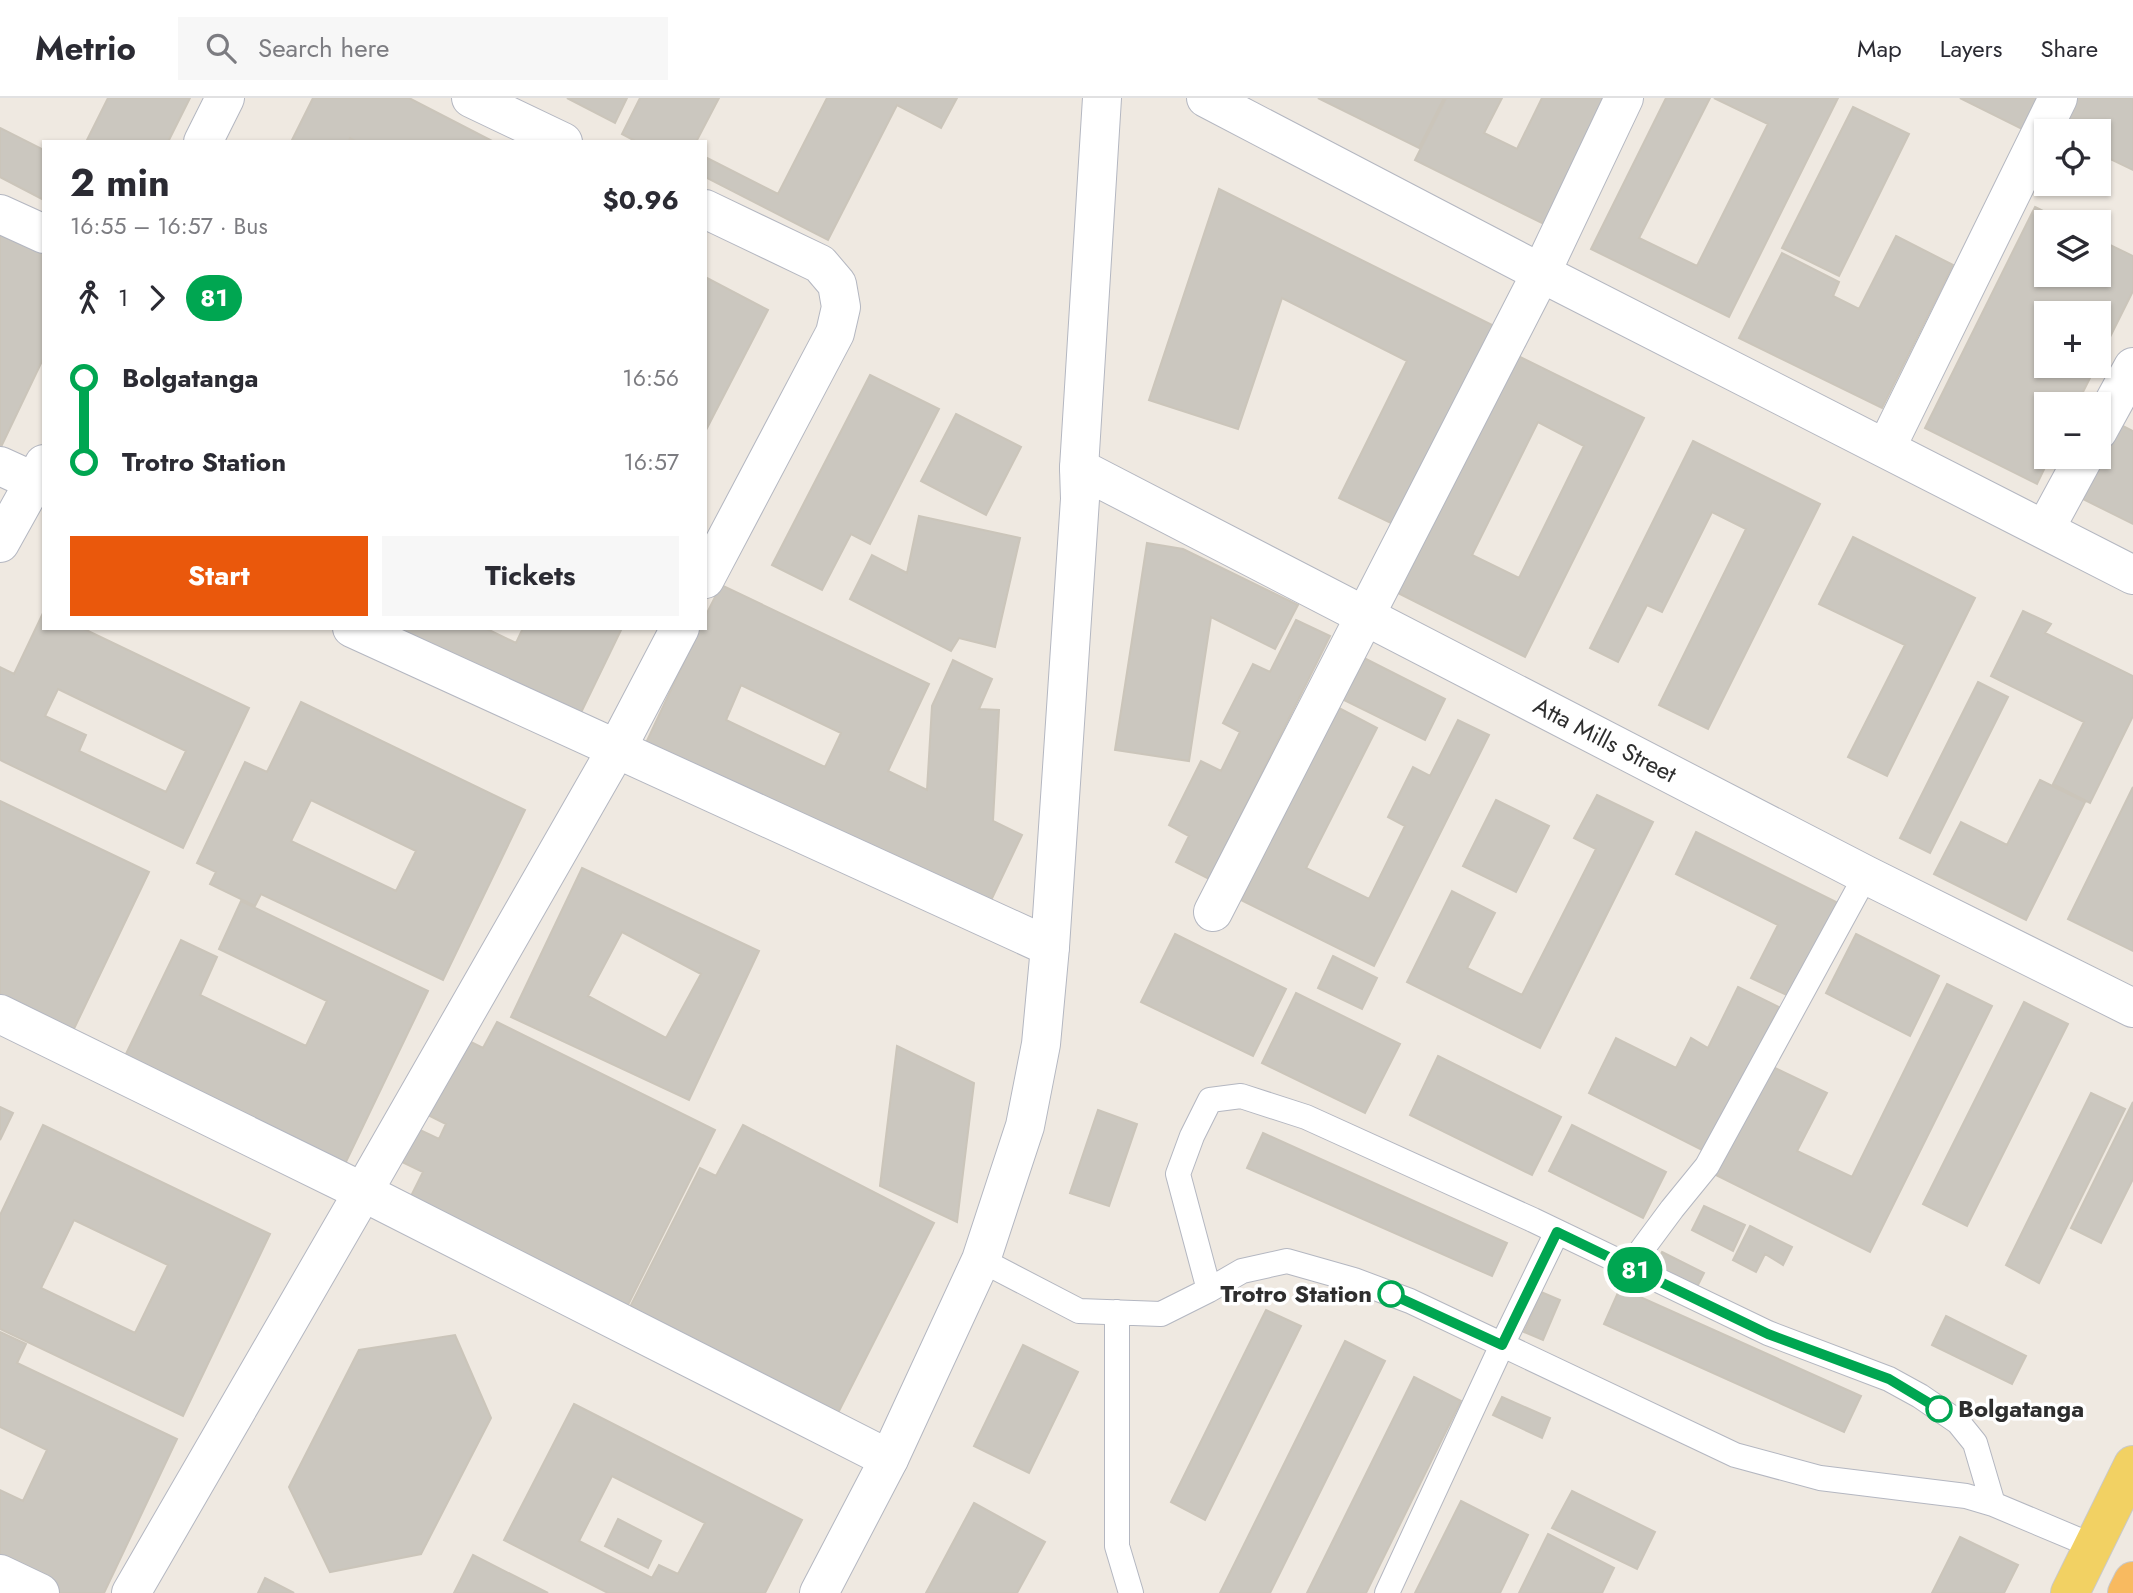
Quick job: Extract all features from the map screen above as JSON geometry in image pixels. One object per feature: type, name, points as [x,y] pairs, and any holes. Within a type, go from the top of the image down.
[{"type":"main road","points":[[2070,1593],[2133,1465]]},
{"type":"street","points":[[204,140],[225,98]]},
{"type":"street","points":[[471,98],[559,140]]},
{"type":"street","points":[[819,1593],[889,1459],[981,1260],[1025,1126],[1041,1044],[1080,499],[1079,468],[1101,98]]},
{"type":"street","points":[[1206,98],[1541,273],[2133,575]]},
{"type":"street","points":[[1213,912],[1541,273],[1624,98]]},
{"type":"street","points":[[1886,448],[2058,98]]},
{"type":"street","points":[[707,210],[820,264],[837,284],[841,307],[835,333],[707,575]]},
{"type":"street","points":[[0,214],[42,233]]},
{"type":"street","points":[[2111,407],[2133,367]]},
{"type":"street","points":[[0,466],[41,477],[0,543]]},
{"type":"street","name":"Atta Mills Street","points":[[1079,468],[1866,875],[2133,1008]]},
{"type":"street","points":[[2045,529],[2078,469]]},
{"type":"street","points":[[356,630],[1050,947]]},
{"type":"street","points":[[131,1593],[616,750],[679,630]]},
{"type":"street","points":[[0,1014],[363,1192],[889,1459]]},
{"type":"street","points":[[0,1574],[40,1593]]},
{"type":"lane","points":[[1629,1266],[1707,1166],[1866,875]]},
{"type":"lane","points":[[1209,1290],[1178,1174],[1192,1136],[1210,1100],[1241,1096],[1306,1117],[1557,1232],[1768,1334],[1889,1379],[1958,1422],[1975,1443],[1993,1504]]},
{"type":"lane","points":[[1387,1593],[1557,1232]]},
{"type":"lane","points":[[981,1260],[1079,1311],[1161,1314],[1242,1270],[1287,1261],[1354,1280],[1410,1301],[1735,1455],[1820,1479],[1966,1496],[1993,1504],[2093,1546]]},
{"type":"lane","points":[[1117,1312],[1117,1546],[1131,1593]]},
{"type":"building","points":[[108,98],[190,98],[169,140],[87,140]]},
{"type":"building","points":[[313,98],[409,98],[490,140],[350,138],[292,140]]},
{"type":"building","points":[[567,98],[627,98],[615,123]]},
{"type":"building","points":[[640,98],[719,98],[697,140],[633,140],[622,134]]},
{"type":"building","points":[[827,98],[957,98],[941,128],[897,105],[828,240],[707,178],[707,158],[778,194]]},
{"type":"building","points":[[1318,98],[1444,98],[1419,148]]},
{"type":"building","points":[[1446,98],[1502,98],[1484,133],[1517,149],[1542,98],[1617,98],[1552,228],[1415,160]]},
{"type":"building","points":[[1666,98],[1710,98],[1639,238],[1697,266],[1768,124],[1714,98],[1838,98],[1729,317],[1591,249]]},
{"type":"building","points":[[1960,98],[2044,98],[2028,132]]},
{"type":"building","points":[[2067,98],[2133,98],[2133,170],[2111,159],[2111,119],[2059,119]]},
{"type":"building","points":[[1853,107],[1909,134],[1839,276],[1782,248]]},
{"type":"building","points":[[0,128],[42,149],[42,199],[0,177]]},
{"type":"building","points":[[1219,189],[1494,326],[1395,525],[1339,498],[1407,361],[1282,298],[1238,429],[1149,400]]},
{"type":"building","points":[[2035,207],[2041,210],[2034,210],[2034,287],[2111,287],[2111,245],[2133,256],[2133,291],[2111,335],[2111,301],[2034,301],[2034,378],[2090,378],[2083,392],[2034,392],[2034,469],[2044,469],[2037,484],[1925,428]]},
{"type":"building","points":[[0,232],[42,252],[42,361],[0,449]]},
{"type":"building","points":[[1896,236],[1953,265],[1882,408],[1739,338],[1782,253],[1839,282],[1833,296],[1859,309]]},
{"type":"building","points":[[707,278],[768,310],[707,428]]},
{"type":"building","points":[[1510,352],[1644,418],[1525,657],[1392,590]],"holes":[[[1538,422],[1584,446],[1519,578],[1472,555]]]},
{"type":"building","points":[[870,375],[939,409],[870,544],[851,534],[822,590],[772,565]]},
{"type":"building","points":[[956,414],[1021,447],[986,515],[921,481]]},
{"type":"building","points":[[2111,420],[2133,431],[2133,524],[2075,495],[2087,469],[2111,469]]},
{"type":"building","points":[[1693,441],[1820,504],[1708,729],[1659,705],[1746,529],[1712,512],[1662,612],[1647,605],[1618,662],[1590,648]]},
{"type":"building","points":[[919,516],[1020,538],[995,647],[959,638],[951,651],[850,599],[872,555],[907,573]]},
{"type":"building","points":[[1853,537],[1975,598],[1887,776],[1848,757],[1905,645],[1819,604]]},
{"type":"building","points":[[1147,543],[1183,549],[1298,605],[1275,649],[1211,617],[1189,761],[1115,750]]},
{"type":"building","points":[[721,585],[929,684],[888,771],[927,790],[932,706],[953,660],[992,679],[979,709],[999,710],[993,821],[1022,835],[987,909],[645,745],[699,630],[707,630],[707,613]],"holes":[[[741,685],[841,733],[825,767],[726,720]]]},
{"type":"building","points":[[2023,611],[2051,624],[2045,633],[2133,676],[2133,716],[2090,803],[2053,784],[2084,722],[1991,676]]},
{"type":"building","points":[[42,615],[42,630],[86,630],[249,708],[183,848],[0,760],[0,667],[14,674]],"holes":[[[58,689],[186,751],[166,792],[79,751],[86,735],[45,716]]]},
{"type":"building","points":[[1296,620],[1330,636],[1209,879],[1176,862],[1189,836],[1169,825],[1201,761],[1221,771],[1240,732],[1223,723],[1253,664],[1270,672]]},
{"type":"building","points":[[388,630],[489,630],[516,643],[522,630],[621,630],[577,721]]},
{"type":"building","points":[[1362,657],[1445,699],[1425,740],[1342,699]]},
{"type":"building","points":[[1978,682],[2008,697],[1930,853],[1900,838]]},
{"type":"building","points":[[301,702],[525,810],[443,980],[261,894],[255,906],[210,884],[216,872],[197,863],[245,762],[267,772]],"holes":[[[311,800],[416,851],[396,891],[291,841]]]},
{"type":"building","points":[[1337,707],[1377,728],[1306,868],[1369,899],[1405,826],[1388,817],[1413,767],[1430,776],[1458,720],[1489,735],[1374,966],[1241,900]]},
{"type":"building","points":[[2040,780],[2085,802],[2026,920],[1934,874],[1961,822],[2007,845]]},
{"type":"building","points":[[2133,787],[2133,951],[2068,919]]},
{"type":"building","points":[[1597,795],[1653,822],[1540,1048],[1407,982],[1452,891],[1495,913],[1467,968],[1522,995],[1596,849],[1574,838]]},
{"type":"building","points":[[1496,800],[1549,826],[1516,892],[1463,866]]},
{"type":"building","points":[[0,801],[149,872],[72,1033],[0,998]]},
{"type":"building","points":[[1696,832],[1838,903],[1791,997],[1751,978],[1778,925],[1676,874]]},
{"type":"building","points":[[582,868],[759,951],[689,1100],[511,1017]],"holes":[[[622,932],[701,974],[666,1038],[588,996]]]},
{"type":"building","points":[[241,901],[428,991],[345,1164],[124,1058],[181,940],[217,957],[200,995],[306,1046],[327,1001],[219,949]]},
{"type":"building","points":[[1175,934],[1286,989],[1253,1056],[1141,1002]]},
{"type":"building","points":[[1856,934],[1939,976],[1910,1036],[1826,993]]},
{"type":"building","points":[[1333,956],[1377,978],[1362,1009],[1318,988]]},
{"type":"building","points":[[1947,984],[1992,1006],[1870,1252],[1714,1174],[1769,1065],[1827,1093],[1797,1151],[1852,1177]]},
{"type":"building","points":[[1738,987],[1779,1007],[1706,1152],[1589,1093],[1616,1038],[1676,1068],[1691,1038],[1708,1048]]},
{"type":"building","points":[[1296,993],[1400,1044],[1365,1113],[1262,1063]]},
{"type":"building","points":[[2024,1002],[2068,1024],[1967,1226],[1923,1204]]},
{"type":"building","points":[[497,1022],[715,1130],[621,1319],[403,1212],[423,1172],[400,1161],[416,1128],[439,1139],[446,1124],[424,1113],[461,1037],[483,1048]]},
{"type":"building","points":[[897,1046],[974,1083],[957,1222],[880,1186]]},
{"type":"building","points":[[1438,1056],[1561,1117],[1532,1175],[1410,1115]]},
{"type":"building","points":[[2091,1093],[2125,1109],[2039,1283],[2006,1265]]},
{"type":"building","points":[[2133,1102],[2133,1179],[2101,1243],[2071,1228]]},
{"type":"building","points":[[0,1107],[13,1113],[0,1140]]},
{"type":"building","points":[[1098,1110],[1137,1124],[1109,1206],[1070,1193]]},
{"type":"building","points":[[43,1125],[270,1234],[183,1416],[0,1329],[0,1215]],"holes":[[[74,1220],[168,1265],[135,1333],[41,1288]]]},
{"type":"building","points":[[743,1125],[934,1223],[834,1421],[626,1315],[700,1168],[716,1176]]},
{"type":"building","points":[[1572,1125],[1666,1172],[1643,1218],[1549,1171]]},
{"type":"building","points":[[1263,1133],[1507,1243],[1492,1276],[1247,1168]]},
{"type":"building","points":[[1704,1206],[1745,1225],[1733,1251],[1692,1230]]},
{"type":"building","points":[[1750,1226],[1792,1247],[1783,1265],[1765,1254],[1756,1272],[1733,1260]]},
{"type":"building","points":[[1662,1252],[1704,1273],[1695,1291],[1653,1270]]},
{"type":"building","points":[[1620,1288],[1861,1396],[1844,1432],[1604,1324]]},
{"type":"building","points":[[1541,1292],[1560,1300],[1543,1340],[1524,1332]]},
{"type":"building","points":[[1266,1310],[1301,1326],[1205,1520],[1171,1502]]},
{"type":"building","points":[[1946,1316],[2026,1356],[2012,1384],[1932,1345]]},
{"type":"building","points":[[0,1332],[26,1344],[17,1363],[177,1439],[104,1593],[54,1593],[0,1567],[0,1490],[23,1501],[47,1450],[0,1427]]},
{"type":"building","points":[[455,1335],[491,1418],[421,1554],[330,1572],[289,1487],[359,1350]]},
{"type":"building","points":[[1345,1341],[1385,1361],[1270,1593],[1220,1593]]},
{"type":"building","points":[[1023,1345],[1078,1372],[1029,1473],[974,1446]]},
{"type":"building","points":[[1414,1377],[1461,1401],[1366,1593],[1307,1593]]},
{"type":"building","points":[[1502,1397],[1550,1418],[1542,1438],[1493,1415]]},
{"type":"building","points":[[574,1404],[802,1520],[765,1593],[608,1593],[504,1540]],"holes":[[[612,1476],[705,1523],[678,1574],[659,1565],[652,1578],[579,1541]]]},
{"type":"building","points":[[1572,1491],[1655,1532],[1637,1569],[1552,1528]]},
{"type":"building","points":[[1461,1501],[1528,1535],[1500,1593],[1415,1593]]},
{"type":"building","points":[[974,1503],[1045,1542],[1017,1593],[926,1593]]},
{"type":"building","points":[[618,1519],[661,1541],[648,1568],[605,1546]]},
{"type":"building","points":[[1548,1534],[1614,1568],[1602,1593],[1519,1593]]},
{"type":"building","points":[[1960,1537],[2018,1565],[2004,1593],[1932,1593]]},
{"type":"building","points":[[473,1555],[548,1593],[454,1593]]},
{"type":"building","points":[[265,1578],[294,1593],[258,1593]]},
{"type":"bus line","name":"81","points":[[1391,1294],[1502,1345],[1557,1232],[1768,1334],[1889,1379],[1939,1409]]},
{"type":"place","name":"Trotro Station","points":[[1391,1294]]},
{"type":"place","name":"Bolgatanga","points":[[1939,1409]]}]
